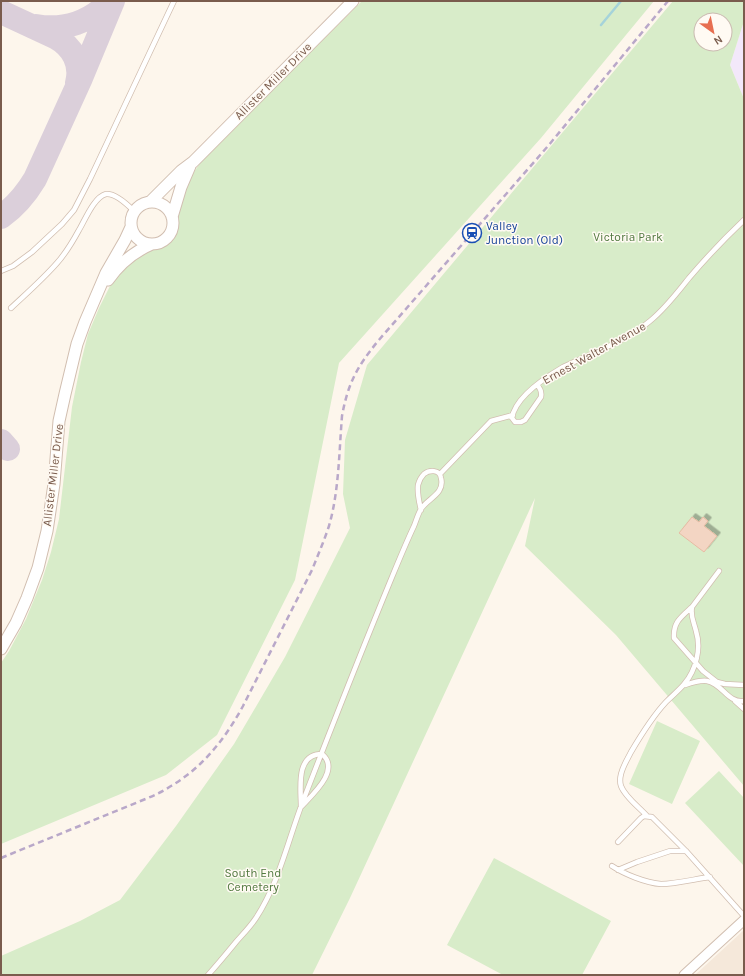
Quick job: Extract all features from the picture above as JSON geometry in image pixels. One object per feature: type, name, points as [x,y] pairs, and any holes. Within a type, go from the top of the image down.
[{"type":"street","name":"Allister Miller Drive","points":[[150,202],[353,1]]},
{"type":"street","name":"Allister Miller Drive","points":[[172,217],[180,187],[192,162]]},
{"type":"street","points":[[150,202],[162,204],[170,212],[172,217],[172,230],[169,235],[159,243],[152,244],[138,240],[131,228],[130,222],[134,211],[141,204],[150,202]]},
{"type":"street","name":"Allister Miller Drive","points":[[1,649],[16,623],[38,568],[47,531],[54,484],[59,421],[77,344],[106,273],[131,228]]},
{"type":"street","name":"Allister Miller Drive","points":[[96,297],[125,260],[152,244]]},
{"type":"street","points":[[684,975],[744,920]]},
{"type":"lane","points":[[1,271],[13,266],[32,252],[62,224],[74,210],[174,1]]},
{"type":"lane","points":[[11,308],[58,262],[80,229],[95,201],[101,196],[107,194],[113,195],[134,211]]},
{"type":"lane","name":"Ernest Walter Avenue","points":[[512,416],[515,409],[525,396],[559,369],[615,343],[648,322],[662,310],[693,274],[744,220]]},
{"type":"lane","points":[[440,474],[491,421],[512,416],[518,423],[523,422],[536,406],[542,394],[537,385]]},
{"type":"lane","points":[[208,975],[250,926],[261,910],[272,887],[301,807],[376,617],[421,510],[440,490],[442,479],[440,474],[435,471],[424,474],[418,485],[418,496],[421,510]]},
{"type":"lane","points":[[720,571],[692,607],[679,619],[673,632],[674,638],[696,661],[703,671],[717,682],[744,685]]},
{"type":"lane","points":[[692,607],[691,614],[698,642],[696,661],[692,672],[685,685],[666,702],[654,716],[636,744],[620,775],[621,783],[623,791],[630,799],[648,816],[652,817],[686,851],[744,916]]},
{"type":"lane","points":[[685,685],[706,681],[714,684],[720,687],[744,709]]},
{"type":"lane","points":[[735,700],[737,702],[744,701]]},
{"type":"lane","points":[[301,807],[319,788],[326,777],[328,763],[322,754]]},
{"type":"lane","points":[[301,807],[300,789],[302,768],[311,756],[322,754]]},
{"type":"lane","points":[[618,842],[641,818],[648,816]]},
{"type":"lane","points":[[618,870],[670,851],[686,851]]},
{"type":"lane","points":[[612,866],[638,878],[661,884],[710,877]]},
{"type":"shaded area","points":[[744,21],[744,99],[730,65]]},
{"type":"shaded area","points":[[744,930],[744,975],[695,975]]},
{"type":"green space","points":[[362,1],[654,1],[541,138],[339,363],[295,580],[217,735],[166,775],[1,844],[1,663],[26,619],[42,580],[51,552],[59,519],[72,407],[88,334],[99,308],[111,284],[121,271],[134,259],[149,250],[163,245],[172,238],[177,229],[177,220],[181,202],[188,180],[201,162]]},
{"type":"green space","points":[[673,1],[744,1],[744,21],[730,65],[744,99],[744,786],[616,635],[525,546],[535,498],[350,898],[312,975],[1,975],[1,956],[80,921],[120,900],[176,826],[234,744],[285,657],[350,528],[343,494],[345,440],[367,365]]},
{"type":"green space","points":[[657,721],[700,741],[672,804],[629,784]]},
{"type":"green space","points":[[719,771],[744,798],[744,866],[685,803]]},
{"type":"green space","points":[[494,858],[611,921],[582,975],[503,975],[447,945]]},
{"type":"building","points":[[692,517],[699,522],[703,517],[708,521],[704,526],[717,536],[704,552],[679,533]]},
{"type":"waterway","points":[[601,25],[621,1]]},
{"type":"taxiway","points":[[36,26],[57,27],[76,23],[94,14],[110,1]]},
{"type":"taxiway","points":[[1,217],[20,200],[35,179],[81,78],[113,1]]},
{"type":"taxiway","points":[[1,12],[55,37],[67,46],[75,57],[77,63],[77,83]]},
{"type":"taxiway","points":[[1,441],[8,449]]},
{"type":"railway","points":[[1,858],[161,792],[193,770],[221,741],[243,706],[312,570],[325,537],[335,499],[344,404],[350,385],[359,367],[378,341],[548,146],[668,1]]},
{"type":"place","name":"Valley Junction (Old)","points":[[472,233]]},
{"type":"park label","name":"Victoria Park","points":[[628,237]]},
{"type":"park label","name":"South End Cemetery","points":[[253,880]]}]
